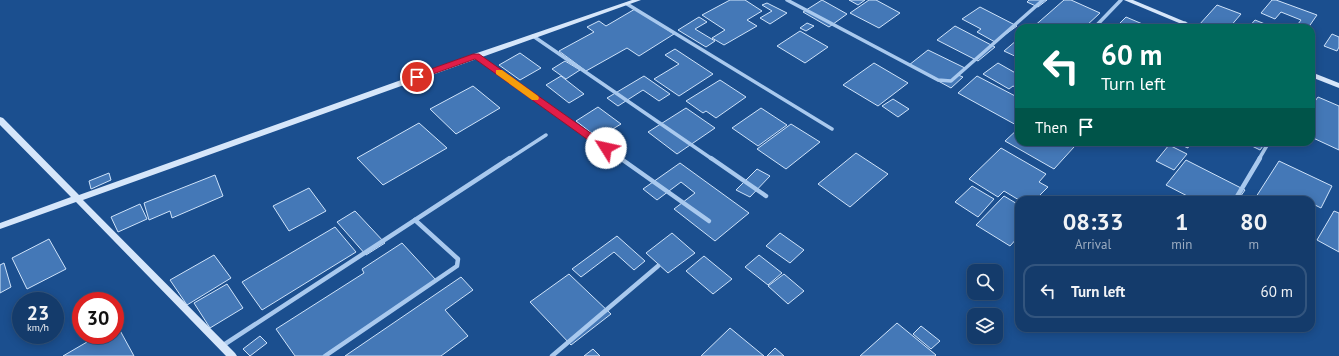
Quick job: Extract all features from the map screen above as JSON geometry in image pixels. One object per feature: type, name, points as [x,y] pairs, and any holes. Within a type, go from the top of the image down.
[{"type":"street","points":[[0,226],[476,56],[638,0]]},
{"type":"street","points":[[787,0],[938,80],[951,81],[1015,25]]},
{"type":"street","points":[[1016,24],[1043,0]]},
{"type":"street","points":[[1098,24],[1122,0]]},
{"type":"street","points":[[1127,0],[1178,24]]},
{"type":"street","points":[[627,4],[832,129]]},
{"type":"street","points":[[533,36],[766,196]]},
{"type":"street","points":[[476,56],[709,222]]},
{"type":"street","points":[[1315,76],[1339,86]]},
{"type":"street","points":[[0,120],[232,356]]},
{"type":"street","points":[[222,346],[546,135]]},
{"type":"street","points":[[1237,196],[1267,146]]},
{"type":"street","points":[[325,356],[457,266],[458,258],[415,220]]},
{"type":"street","points":[[552,356],[658,266]]},
{"type":"building","points":[[730,0],[745,0],[762,11],[747,20],[757,26],[724,45],[712,38],[725,30],[702,15]]},
{"type":"building","points":[[822,0],[847,14],[829,27],[803,12]]},
{"type":"building","points":[[849,0],[865,0],[858,5]]},
{"type":"building","points":[[869,0],[876,0],[900,13],[879,28],[850,13]]},
{"type":"building","points":[[1029,0],[1047,0],[1038,7],[1027,2]]},
{"type":"building","points":[[1064,0],[1071,0],[1100,13],[1088,24],[1037,24]]},
{"type":"building","points":[[1272,0],[1276,0],[1317,15],[1311,24],[1298,24],[1301,20],[1281,12],[1275,19],[1261,13]]},
{"type":"building","points":[[767,3],[787,13],[770,24],[760,18],[772,11],[762,5]]},
{"type":"building","points":[[1217,5],[1241,14],[1232,24],[1200,24]]},
{"type":"building","points":[[980,7],[1015,25],[1015,27],[995,42],[977,32],[981,29],[962,19]]},
{"type":"building","points":[[635,9],[674,34],[639,56],[627,48],[586,71],[559,51],[594,32],[587,27],[599,21],[606,26]]},
{"type":"building","points":[[699,17],[707,22],[695,29],[715,41],[706,47],[678,30]]},
{"type":"building","points":[[1126,17],[1143,24],[1119,24]]},
{"type":"building","points":[[1255,20],[1265,24],[1252,24]]},
{"type":"building","points":[[807,23],[814,26],[806,31],[800,28]]},
{"type":"building","points":[[955,26],[995,47],[978,61],[937,40]]},
{"type":"building","points":[[800,31],[828,47],[805,63],[777,46]]},
{"type":"building","points":[[1332,34],[1339,37],[1339,47],[1337,51],[1324,46]]},
{"type":"building","points":[[1015,42],[1015,56],[1004,51]]},
{"type":"building","points":[[675,49],[713,74],[679,96],[654,79],[679,64],[665,55]]},
{"type":"building","points":[[928,50],[965,68],[958,75],[963,77],[951,88],[909,65]]},
{"type":"building","points":[[520,53],[541,68],[520,80],[499,65]]},
{"type":"building","points":[[565,61],[580,70],[566,79],[552,69]]},
{"type":"building","points":[[874,63],[908,83],[878,106],[843,85]]},
{"type":"building","points":[[998,63],[1015,73],[1015,87],[1013,86],[1009,89],[983,74]]},
{"type":"building","points":[[561,76],[584,94],[569,103],[546,85]]},
{"type":"building","points":[[644,76],[670,94],[659,101],[643,90],[618,106],[607,98]]},
{"type":"building","points":[[977,76],[1015,96],[1015,124],[958,93]]},
{"type":"building","points":[[720,80],[746,97],[716,118],[706,111],[703,113],[686,101]]},
{"type":"building","points":[[473,86],[500,108],[456,134],[430,109]]},
{"type":"building","points":[[1318,97],[1339,106],[1339,150],[1315,139],[1315,101]]},
{"type":"building","points":[[893,99],[909,109],[898,117],[882,106]]},
{"type":"building","points":[[598,107],[621,124],[598,138],[576,121]]},
{"type":"building","points":[[686,108],[715,128],[677,154],[648,132]]},
{"type":"building","points":[[761,108],[787,125],[758,146],[732,128]]},
{"type":"building","points":[[419,123],[447,148],[383,185],[357,158]]},
{"type":"building","points":[[791,124],[820,142],[786,169],[757,149]]},
{"type":"building","points":[[1015,132],[1015,146],[1074,147],[1054,169],[1005,141]]},
{"type":"building","points":[[1168,146],[1187,154],[1174,170],[1156,161]]},
{"type":"building","points":[[1252,146],[1263,146],[1260,150]]},
{"type":"building","points":[[1001,148],[1046,174],[1039,182],[1048,187],[1039,196],[1015,196],[1015,198],[1004,191],[998,197],[969,179]]},
{"type":"building","points":[[856,153],[888,174],[850,207],[818,184]]},
{"type":"building","points":[[1186,160],[1245,190],[1241,196],[1187,196],[1166,185]]},
{"type":"building","points":[[1279,161],[1332,186],[1321,208],[1315,205],[1315,196],[1257,196]]},
{"type":"building","points":[[680,163],[749,213],[715,241],[674,209],[695,193],[681,182],[657,200],[643,189]]},
{"type":"building","points":[[757,169],[770,176],[750,197],[736,190]]},
{"type":"building","points":[[109,173],[111,180],[91,189],[89,181]]},
{"type":"building","points":[[215,175],[223,196],[172,218],[170,211],[149,220],[144,203]]},
{"type":"building","points":[[972,186],[994,199],[978,217],[955,202]]},
{"type":"building","points":[[309,188],[326,211],[289,231],[273,206]]},
{"type":"building","points":[[1004,196],[1015,203],[1015,240],[1010,246],[976,225]]},
{"type":"building","points":[[140,204],[147,219],[118,232],[111,217]]},
{"type":"building","points":[[355,211],[385,243],[366,255],[337,222]]},
{"type":"building","points":[[1334,211],[1339,213],[1339,252],[1317,240]]},
{"type":"building","points":[[335,227],[356,252],[262,310],[242,282]]},
{"type":"building","points":[[672,233],[695,253],[668,273],[646,253]]},
{"type":"building","points":[[780,233],[804,250],[790,263],[766,246]]},
{"type":"building","points":[[617,236],[645,261],[634,270],[614,252],[581,277],[572,269]]},
{"type":"building","points":[[49,239],[66,269],[27,289],[12,258]]},
{"type":"building","points":[[402,243],[436,280],[323,356],[295,356],[276,329],[364,273],[362,269]]},
{"type":"building","points":[[214,255],[231,278],[187,305],[170,280]]},
{"type":"building","points":[[759,255],[782,273],[768,285],[745,267]]},
{"type":"building","points":[[704,256],[732,279],[713,294],[686,271]]},
{"type":"building","points":[[4,263],[11,287],[0,293],[0,265]]},
{"type":"building","points":[[569,274],[611,314],[571,345],[530,302]]},
{"type":"building","points":[[784,274],[804,291],[788,304],[768,286]]},
{"type":"building","points":[[461,277],[473,290],[445,310],[468,336],[441,356],[345,356]]},
{"type":"building","points":[[227,284],[243,308],[210,328],[194,303]]},
{"type":"building","points":[[897,323],[936,355],[860,356]]},
{"type":"building","points":[[921,326],[940,341],[931,349],[913,334]]},
{"type":"building","points":[[730,328],[764,356],[701,356]]},
{"type":"building","points":[[260,336],[267,343],[250,356],[243,349]]},
{"type":"building","points":[[124,338],[134,356],[63,356],[84,344],[124,344]]},
{"type":"building","points":[[775,348],[784,356],[767,356]]},
{"type":"building","points":[[593,349],[600,356],[584,356]]},
{"type":"slow traffic","points":[[499,72],[535,98]]},
{"type":"route","points":[[417,77],[476,56],[606,148]]}]
